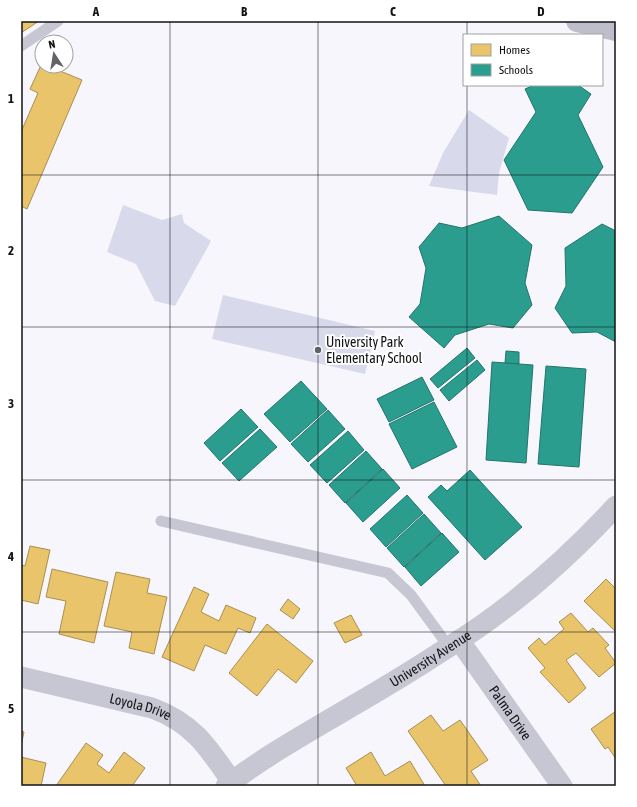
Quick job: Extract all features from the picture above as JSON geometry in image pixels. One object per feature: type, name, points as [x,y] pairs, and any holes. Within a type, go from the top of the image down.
[{"type":"street","points":[[576,21],[616,30]]},
{"type":"street","name":"University Avenue","points":[[229,784],[295,739],[454,644],[497,613],[542,577],[594,530],[616,506]]},
{"type":"street","name":"Palma Drive","points":[[454,644],[562,786]]},
{"type":"street","name":"Loyola Drive","points":[[21,677],[152,708],[171,715],[202,740],[229,784]]},
{"type":"lane","points":[[21,46],[58,21]]},
{"type":"lane","points":[[161,521],[388,573],[411,595],[454,644]]},
{"type":"shaded area","points":[[469,110],[509,138],[499,173],[497,195],[429,186],[443,153]]},
{"type":"shaded area","points":[[123,205],[162,220],[182,214],[184,223],[211,241],[175,306],[155,301],[136,264],[107,252]]},
{"type":"shaded area","points":[[223,295],[375,331],[365,374],[212,339]]},
{"type":"building: Homes","points":[[21,21],[39,21],[21,33]]},
{"type":"building: Homes","points":[[37,74],[67,74],[82,80],[27,209],[21,206],[21,132],[38,93],[30,89]]},
{"type":"building: Homes","points":[[30,546],[50,550],[38,604],[21,600],[21,565],[25,566]]},
{"type":"building: Homes","points":[[52,569],[108,582],[94,643],[59,634],[66,601],[46,597]]},
{"type":"building: Homes","points":[[116,572],[150,579],[147,593],[167,597],[154,654],[129,648],[132,632],[104,626]]},
{"type":"building: Homes","points":[[606,579],[616,589],[616,632],[584,601]]},
{"type":"building: Homes","points":[[194,587],[209,594],[201,612],[219,621],[226,605],[256,618],[250,633],[238,628],[226,654],[205,645],[194,671],[162,657]]},
{"type":"building: Homes","points":[[288,599],[300,609],[293,619],[280,610]]},
{"type":"building: Homes","points":[[571,613],[588,632],[593,628],[609,645],[605,648],[616,663],[599,677],[576,653],[566,660],[586,688],[569,703],[540,672],[545,668],[528,648],[539,638],[545,645],[564,629],[559,622]]},
{"type":"building: Homes","points":[[351,615],[362,635],[345,643],[334,623]]},
{"type":"building: Homes","points":[[267,624],[313,661],[296,683],[278,669],[257,696],[229,673]]},
{"type":"building: Homes","points":[[616,711],[616,759],[608,747],[605,749],[591,729]]},
{"type":"building: Homes","points":[[431,715],[443,731],[460,720],[488,760],[471,771],[481,786],[446,786],[408,731]]},
{"type":"building: Homes","points":[[21,731],[24,732],[21,746]]},
{"type":"building: Homes","points":[[86,743],[103,755],[97,764],[109,773],[124,752],[145,768],[132,786],[56,786]]},
{"type":"building: Homes","points":[[371,752],[385,776],[410,761],[425,786],[357,786],[346,768]]},
{"type":"building: Homes","points":[[21,757],[46,763],[41,786],[21,786]]},
{"type":"building: Schools","points":[[532,86],[579,86],[591,94],[578,115],[603,167],[572,213],[528,210],[504,160],[536,112],[525,89]]},
{"type":"building: Schools","points":[[499,216],[532,245],[525,283],[532,305],[513,328],[489,324],[455,335],[444,348],[409,317],[420,304],[426,268],[419,247],[439,223],[462,228]]},
{"type":"building: Schools","points":[[602,224],[616,231],[616,342],[597,332],[572,333],[555,308],[566,286],[565,248]]},
{"type":"building: Schools","points":[[467,348],[475,358],[438,388],[430,379]]},
{"type":"building: Schools","points":[[506,351],[519,352],[519,364],[505,363]]},
{"type":"building: Schools","points":[[477,360],[485,370],[449,401],[440,390]]},
{"type":"building: Schools","points":[[492,362],[533,365],[526,463],[486,460]]},
{"type":"building: Schools","points":[[546,366],[586,369],[579,467],[538,464]]},
{"type":"building: Schools","points":[[422,377],[434,400],[389,422],[377,399]]},
{"type":"building: Schools","points":[[301,381],[327,409],[290,442],[264,414]]},
{"type":"building: Schools","points":[[434,402],[457,447],[412,469],[389,424]]},
{"type":"building: Schools","points":[[241,409],[258,427],[220,461],[204,443]]},
{"type":"building: Schools","points":[[328,410],[345,429],[308,462],[291,444]]},
{"type":"building: Schools","points":[[260,429],[277,447],[239,481],[222,463]]},
{"type":"building: Schools","points":[[348,431],[364,450],[327,483],[310,465]]},
{"type":"building: Schools","points":[[366,451],[382,469],[345,503],[329,485]]},
{"type":"building: Schools","points":[[383,469],[400,488],[363,522],[346,503]]},
{"type":"building: Schools","points":[[470,470],[522,527],[485,560],[428,497],[441,485],[447,491]]},
{"type":"building: Schools","points":[[407,495],[423,513],[386,547],[370,529]]},
{"type":"building: Schools","points":[[424,514],[441,533],[404,567],[387,548]]},
{"type":"building: Schools","points":[[442,533],[459,552],[421,586],[405,567]]},
{"type":"place","name":"University Park Elementary School","points":[[318,350]]}]
